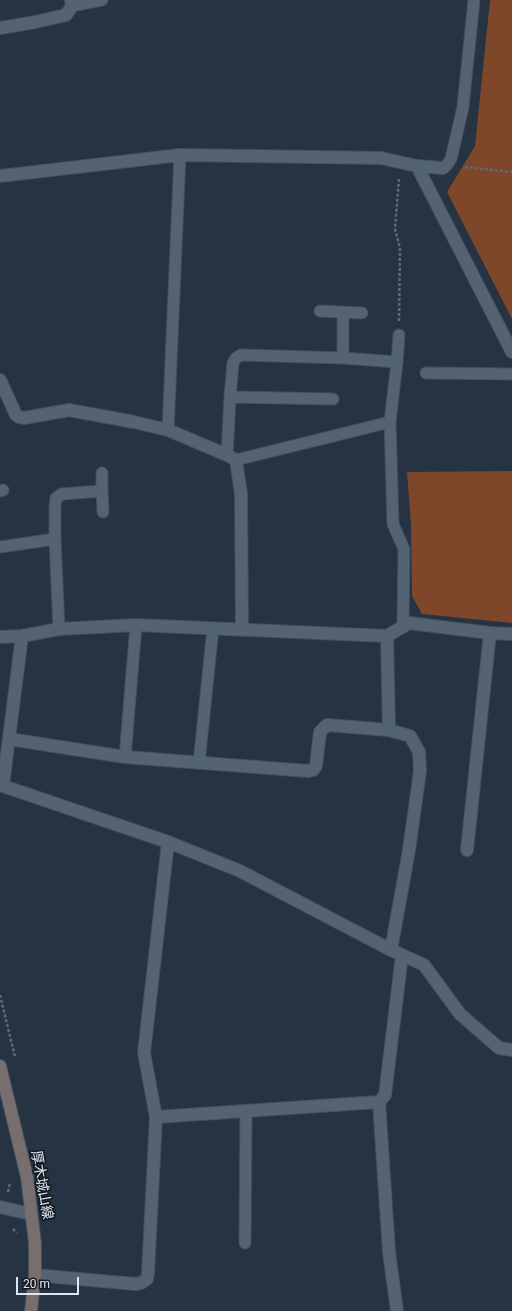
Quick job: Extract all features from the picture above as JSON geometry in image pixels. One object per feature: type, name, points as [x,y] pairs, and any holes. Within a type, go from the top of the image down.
[{"type":"main road","name":"厚木城山線","points":[[0,1066],[27,1177],[35,1243],[35,1275],[31,1311]]},
{"type":"street","points":[[0,28],[66,15],[71,3]]},
{"type":"street","points":[[0,176],[180,155],[381,158],[417,166],[445,166]]},
{"type":"street","points":[[417,166],[512,352]]},
{"type":"street","points":[[0,380],[16,415],[20,417],[24,418],[69,410],[134,422],[168,430],[232,457],[241,494],[242,630]]},
{"type":"street","points":[[0,638],[59,630],[136,624],[387,636],[409,624],[512,634]]},
{"type":"street","points":[[466,850],[490,633]]},
{"type":"street","points":[[22,636],[2,785],[168,842],[240,871],[390,950],[424,965],[460,1014],[499,1048],[512,1050]]},
{"type":"street","points":[[387,636],[389,730]]},
{"type":"street","points":[[9,739],[125,757],[308,771],[313,770],[316,766],[320,732],[327,725],[389,730],[410,736],[419,752],[421,762],[410,850],[390,950]]},
{"type":"street","points":[[35,1275],[135,1284],[147,1280],[156,1118],[144,1053],[168,842]]},
{"type":"street","points":[[397,1311],[389,1252],[379,1102],[385,1094],[402,955]]},
{"type":"street","points":[[156,1118],[379,1102]]},
{"type":"street","points":[[0,1207],[31,1214]]},
{"type":"lane","points":[[71,3],[102,0]]},
{"type":"lane","points":[[445,166],[451,159],[463,107],[474,0]]},
{"type":"lane","points":[[168,430],[180,155]]},
{"type":"lane","points":[[320,311],[362,313]]},
{"type":"lane","points":[[343,312],[343,358]]},
{"type":"lane","points":[[398,335],[397,362],[390,422],[393,524],[404,549],[403,627]]},
{"type":"lane","points":[[390,422],[232,457],[230,397],[233,363],[236,358],[241,355],[343,358],[397,362]]},
{"type":"lane","points":[[426,373],[512,374]]},
{"type":"lane","points":[[230,397],[333,399]]},
{"type":"lane","points":[[102,473],[103,512]]},
{"type":"lane","points":[[59,630],[55,539],[56,498],[62,494],[102,491]]},
{"type":"lane","points":[[0,547],[55,539]]},
{"type":"lane","points":[[125,757],[136,624]]},
{"type":"lane","points":[[199,763],[213,628]]},
{"type":"lane","points":[[245,1243],[246,1111]]},
{"type":"path","points":[[398,335],[400,248],[395,229],[400,162]]},
{"type":"path","points":[[445,166],[512,172]]},
{"type":"shaded area","points":[[490,0],[512,0],[512,319],[447,192],[475,146]]},
{"type":"shaded area","points":[[512,471],[512,623],[422,614],[412,596],[411,525],[407,472]]}]
